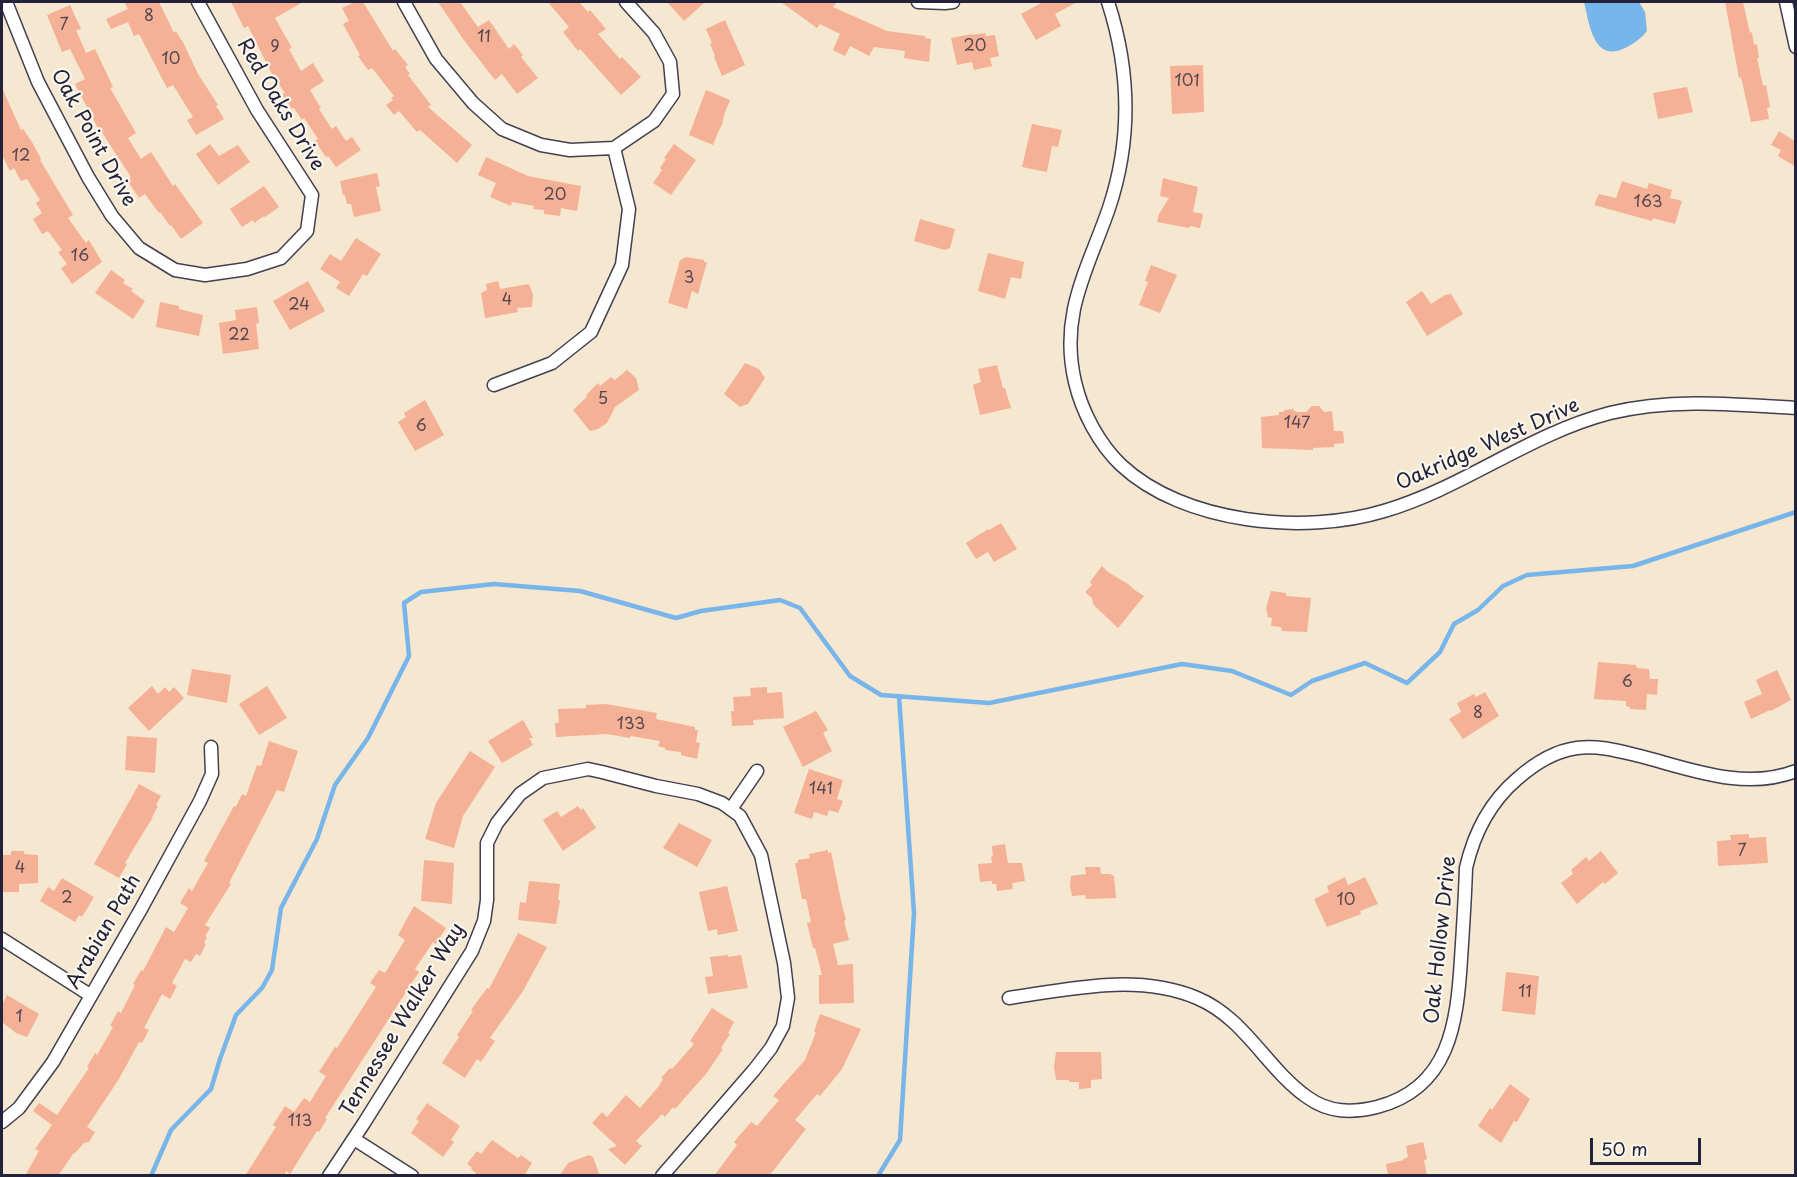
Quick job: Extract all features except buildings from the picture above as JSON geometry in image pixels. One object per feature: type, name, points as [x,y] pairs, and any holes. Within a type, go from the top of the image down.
[{"type":"street","name":"Oak Point Drive","points":[[6,2],[38,82],[88,177],[112,216],[139,248],[175,270],[205,275],[247,269]]},
{"type":"street","name":"Red Oaks Drive","points":[[198,2],[257,110],[312,195],[307,231],[281,258],[247,269]]},
{"type":"street","points":[[404,2],[436,59],[473,103],[501,129],[541,145],[570,150],[614,148],[654,121],[673,94],[670,62],[654,33],[626,2]]},
{"type":"street","points":[[918,2],[953,2]]},
{"type":"street","name":"Oakridge West Drive","points":[[1108,2],[1120,51],[1125,91],[1126,120],[1123,153],[1109,207],[1079,286],[1071,323],[1070,350],[1075,383],[1085,412],[1101,441],[1121,465],[1166,496],[1230,516],[1279,522],[1321,523],[1352,519],[1384,512],[1422,498],[1564,428],[1606,414],[1640,406],[1675,404],[1796,408]]},
{"type":"street","points":[[1786,2],[1796,47]]},
{"type":"street","points":[[494,385],[552,363],[591,332],[622,266],[625,243],[629,209],[614,148]]},
{"type":"street","name":"Arabian Path","points":[[2,1122],[20,1108],[53,1062],[141,909],[200,801],[212,774],[211,747]]},
{"type":"street","name":"Oak Hollow Drive","points":[[1009,998],[1112,984],[1162,988],[1197,998],[1224,1012],[1244,1030],[1278,1070],[1308,1098],[1341,1111],[1360,1111],[1380,1106],[1404,1097],[1420,1086],[1444,1055],[1453,1028],[1458,994],[1466,868],[1470,850],[1478,830],[1495,801],[1531,766],[1554,754],[1575,748],[1595,747],[1724,777],[1767,779],[1796,771]]},
{"type":"street","name":"Tennessee Walker Way","points":[[328,1176],[354,1139],[472,951],[484,921],[487,900],[487,843],[497,823],[520,794],[543,778],[588,769],[698,794],[722,803],[740,816],[761,855],[784,963],[788,998],[783,1026],[771,1048],[662,1176]]},
{"type":"street","points":[[731,809],[757,771]]},
{"type":"street","points":[[2,939],[90,995]]},
{"type":"street","name":"Tennessee Walker Way","points":[[354,1139],[412,1176]]},
{"type":"water","points":[[1584,2],[1639,2],[1645,12],[1647,31],[1625,48],[1614,51],[1606,50],[1599,46],[1594,38]]},
{"type":"waterway","points":[[151,1176],[171,1130],[211,1089],[236,1015],[262,988],[272,970],[281,908],[317,839],[335,785],[368,738],[409,656],[404,603],[421,592],[494,584],[580,591],[676,618],[701,611],[780,600],[800,608],[850,676],[881,695],[989,703],[1182,664],[1232,671],[1291,695],[1312,681],[1365,663],[1407,683],[1440,652],[1454,624],[1478,610],[1503,586],[1527,575],[1633,566],[1796,512]]},
{"type":"waterway","points":[[878,1176],[900,1140],[914,913],[899,696]]}]
